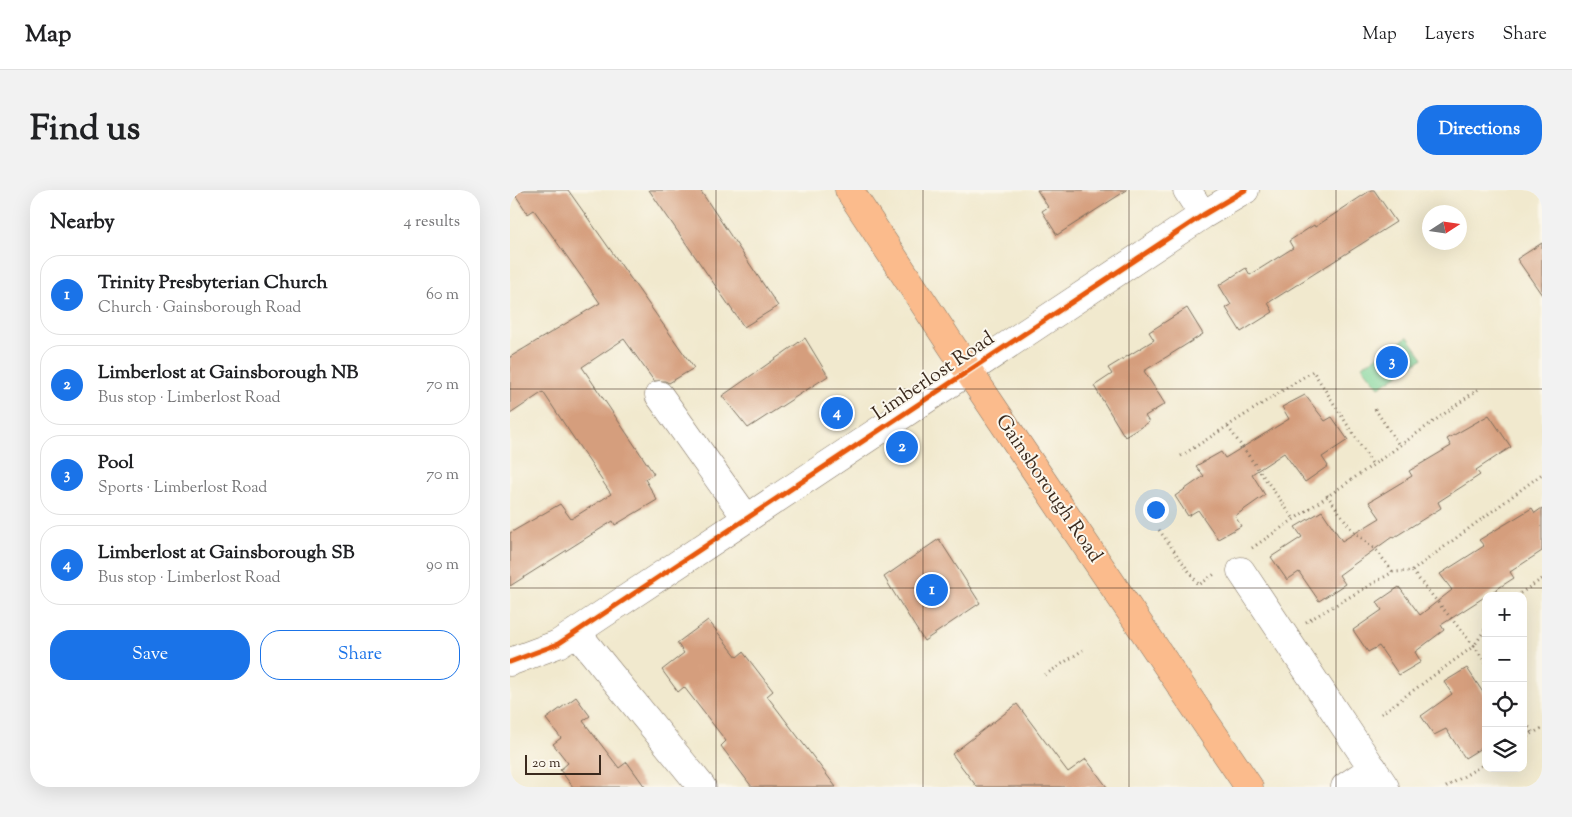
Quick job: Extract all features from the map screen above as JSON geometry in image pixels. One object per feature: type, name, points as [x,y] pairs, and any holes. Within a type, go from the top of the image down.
[{"type":"main road","name":"Gainsborough Road","points":[[849,190],[969,372],[1249,787]]},
{"type":"street","points":[[1187,190],[1203,216]]},
{"type":"street","name":"Limberlost Road","points":[[510,662],[558,644],[1244,190]]},
{"type":"street","points":[[659,395],[746,519]]},
{"type":"street","points":[[1237,564],[1379,778],[1346,787]]},
{"type":"street","points":[[576,632],[702,787]]},
{"type":"path","points":[[1181,456],[1313,371],[1373,465]]},
{"type":"path","points":[[1159,530],[1199,585],[1237,564],[1327,495],[1373,465],[1480,388]]},
{"type":"path","points":[[1375,409],[1399,445]]},
{"type":"path","points":[[1228,427],[1294,519]]},
{"type":"path","points":[[1302,625],[1393,572],[1412,572],[1542,474]]},
{"type":"path","points":[[1327,495],[1352,530],[1377,551],[1393,572]]},
{"type":"path","points":[[1412,572],[1482,657]]},
{"type":"path","points":[[1522,592],[1542,579]]},
{"type":"path","points":[[1381,714],[1474,646],[1482,634]]},
{"type":"path","points":[[1044,676],[1083,650]]},
{"type":"path","points":[[1527,725],[1533,733]]},
{"type":"path","points":[[1527,737],[1542,728]]},
{"type":"path","points":[[1446,787],[1482,765]]},
{"type":"green space","points":[[1408,337],[1423,358],[1379,387],[1362,366]]},
{"type":"building","points":[[512,190],[568,190],[694,368],[669,383],[654,381],[624,339],[582,367],[654,474],[645,479],[657,500],[615,525],[613,521],[510,586],[510,533],[560,504],[571,519],[611,494],[543,392],[510,414],[510,357],[600,303],[534,210],[528,214]]},
{"type":"building","points":[[649,190],[700,190],[778,306],[744,327]]},
{"type":"building","points":[[1037,190],[1127,190],[1057,235],[1042,211],[1048,207]]},
{"type":"building","points":[[1371,190],[1374,190],[1396,222],[1268,303],[1273,312],[1241,332],[1226,308],[1231,305],[1219,285],[1246,268],[1250,275],[1293,248],[1289,241],[1314,225],[1315,227]]},
{"type":"building","points":[[1542,243],[1542,295],[1517,259]]},
{"type":"building","points":[[1187,308],[1203,334],[1144,371],[1165,404],[1145,416],[1149,422],[1125,437],[1094,386],[1112,374],[1108,368],[1154,340],[1149,332]]},
{"type":"building","points":[[805,338],[828,376],[748,428],[722,396]]},
{"type":"building","points":[[1305,395],[1325,421],[1332,417],[1348,440],[1322,457],[1328,466],[1305,482],[1284,453],[1252,474],[1265,495],[1235,516],[1241,526],[1218,539],[1198,510],[1188,516],[1175,496],[1204,476],[1196,466],[1221,452],[1225,458],[1289,419],[1282,407]]},
{"type":"building","points":[[1489,415],[1511,447],[1476,470],[1480,475],[1438,502],[1441,508],[1392,537],[1339,575],[1345,584],[1319,601],[1299,572],[1287,580],[1271,557],[1302,537],[1295,527],[1322,511],[1342,541],[1380,518],[1369,502],[1412,476],[1409,471],[1451,446],[1447,439]]},
{"type":"building","points":[[1532,508],[1535,513],[1542,508],[1542,551],[1510,572],[1514,578],[1492,592],[1482,592],[1482,599],[1441,625],[1444,630],[1415,652],[1421,662],[1399,675],[1379,646],[1368,652],[1353,630],[1382,610],[1377,602],[1399,587],[1420,615],[1452,590],[1440,574],[1484,546],[1479,540]]},
{"type":"building","points":[[939,539],[980,603],[924,641],[884,577]]},
{"type":"building","points":[[708,620],[737,657],[743,652],[773,691],[767,696],[836,787],[752,787],[721,746],[726,741],[684,687],[678,692],[662,670],[684,653],[677,643]]},
{"type":"building","points":[[1467,668],[1482,691],[1482,747],[1465,758],[1446,729],[1434,735],[1421,716],[1452,694],[1444,682]]},
{"type":"building","points":[[576,697],[590,716],[583,721],[619,768],[627,762],[645,787],[573,787],[560,770],[568,763],[553,744],[561,738],[546,719]]},
{"type":"building","points":[[1017,704],[1068,772],[1086,759],[1107,787],[977,787],[952,754]]},
{"type":"cycle path","points":[[510,662],[558,644],[1203,215],[1245,190]]},
{"type":"place","name":"Pool","points":[[1392,362]]},
{"type":"place","name":"Limberlost at Gainsborough SB","points":[[837,413]]},
{"type":"place","name":"Limberlost at Gainsborough NB","points":[[902,447]]},
{"type":"place","name":"Trinity Presbyterian Church","points":[[932,590]]}]
